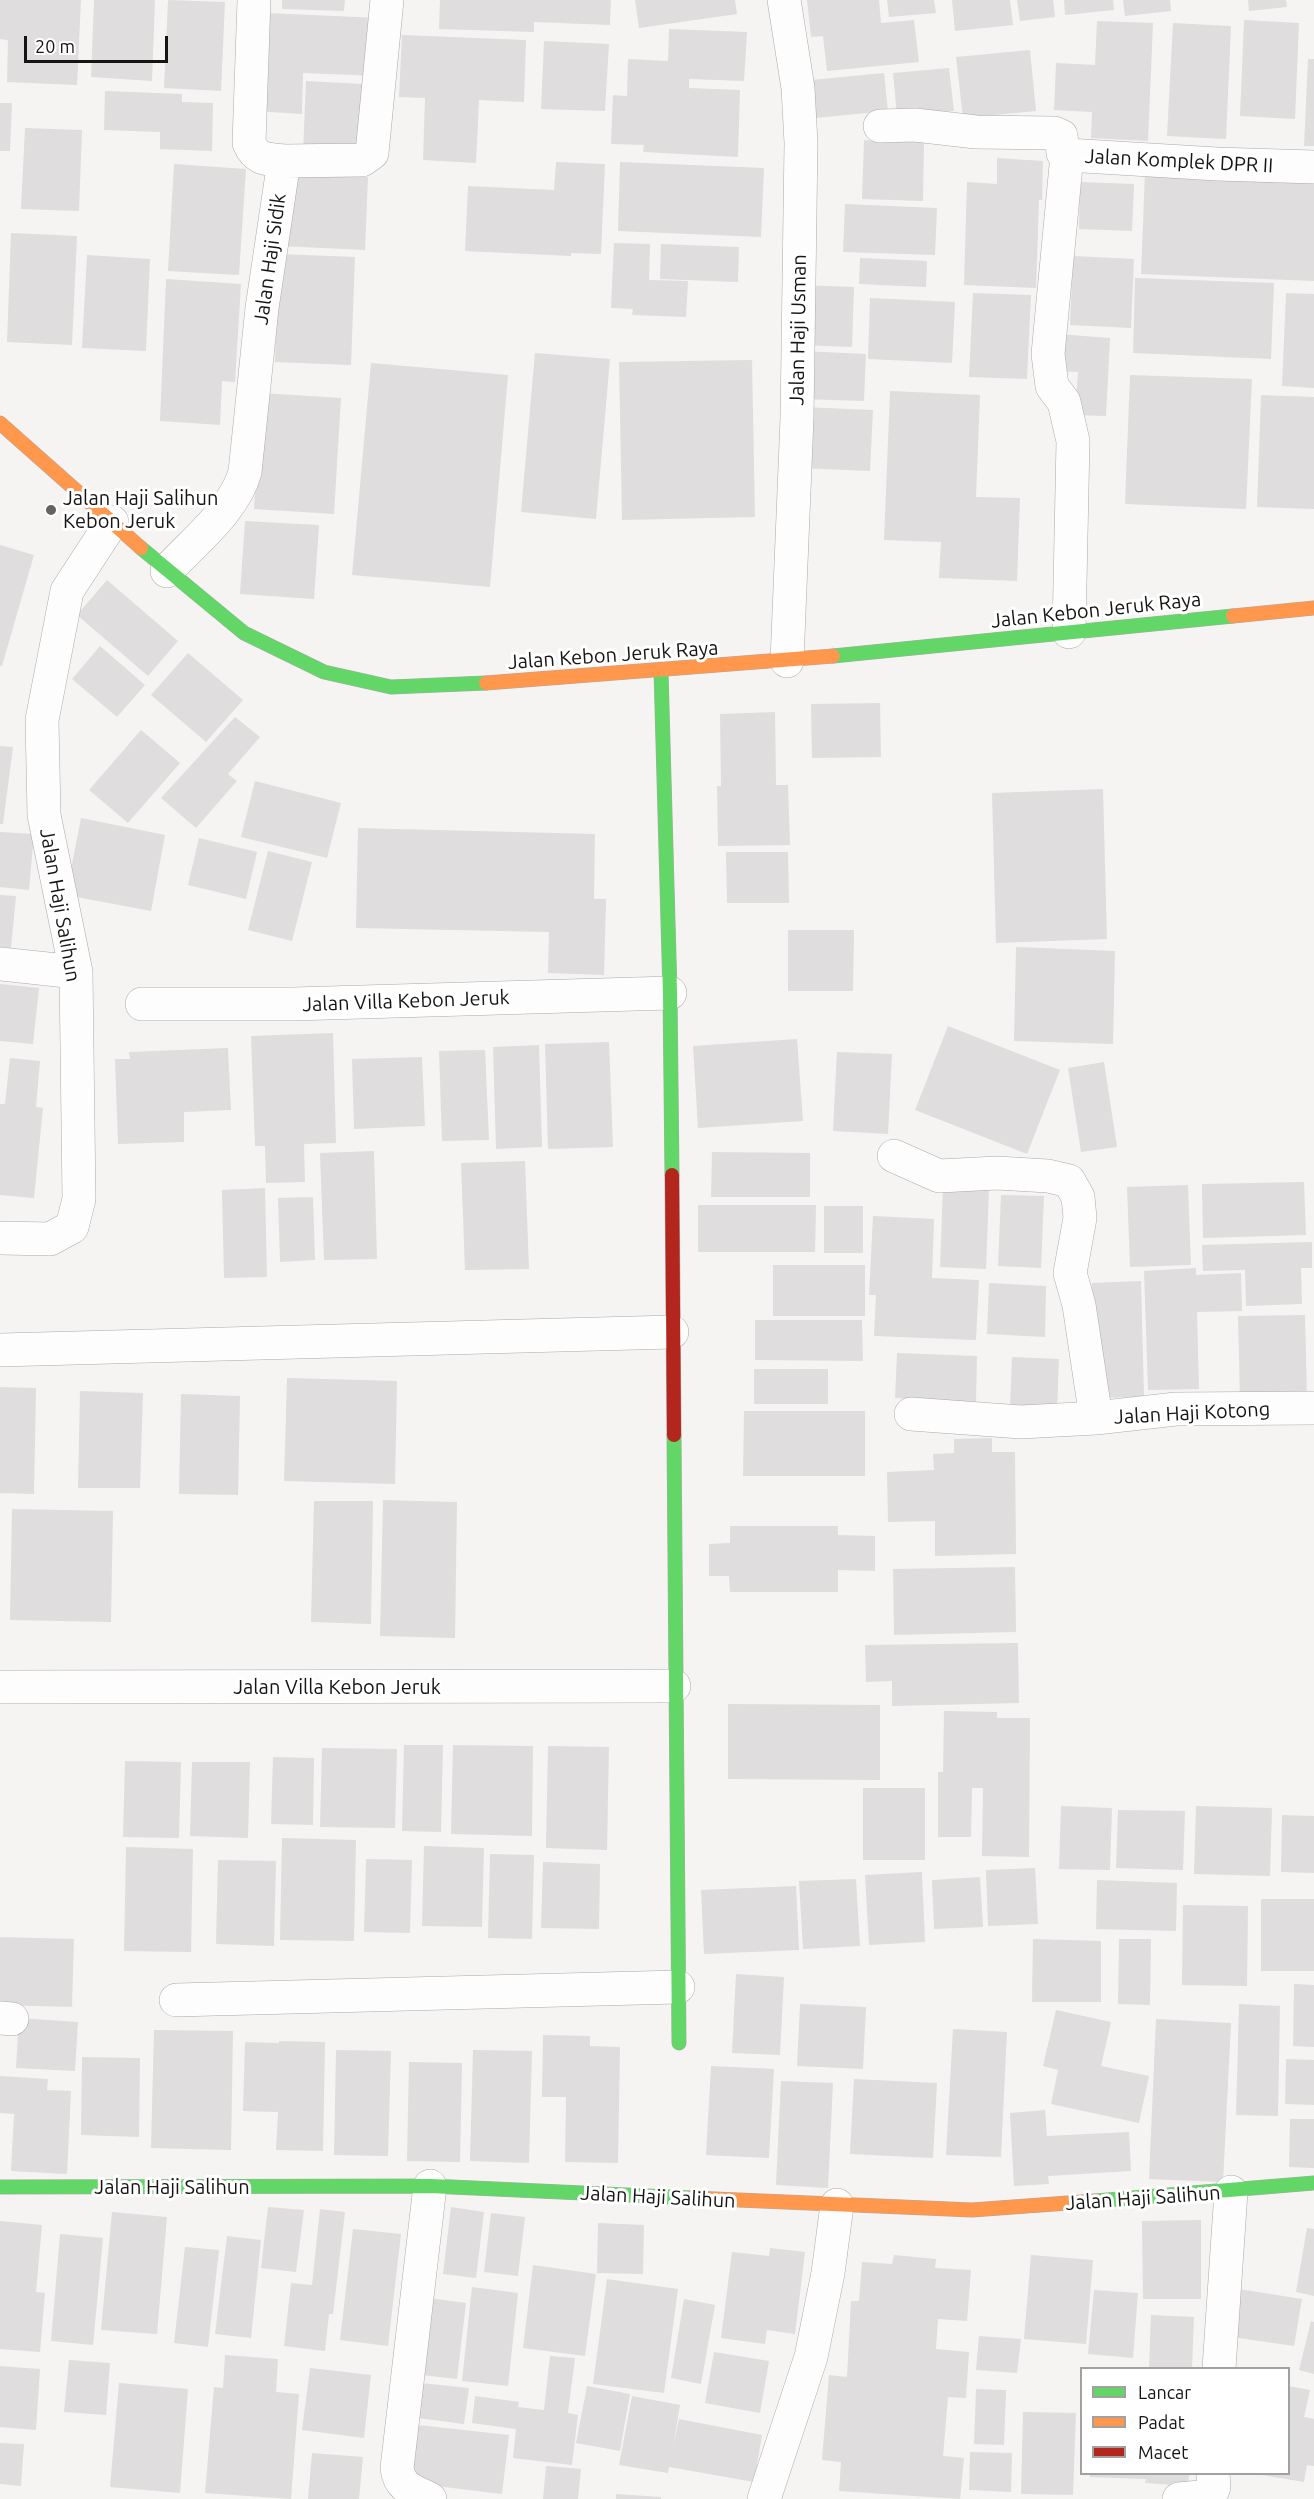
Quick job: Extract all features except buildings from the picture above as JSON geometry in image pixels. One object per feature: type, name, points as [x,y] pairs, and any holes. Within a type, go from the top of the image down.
[{"type":"street","points":[[254,0],[249,143],[253,153],[261,159],[284,162],[362,160],[372,153],[387,0]]},
{"type":"street","name":"Jalan Haji Usman","points":[[784,0],[798,88],[801,143],[797,418],[787,661]]},
{"type":"street","name":"Jalan Komplek DPR II","points":[[880,126],[915,125],[976,132],[1053,133],[1061,136],[1063,153],[1067,155],[1314,167]]},
{"type":"street","points":[[1067,155],[1048,354],[1052,386],[1064,402],[1073,441],[1069,632]]},
{"type":"street","name":"Jalan Haji Sidik","points":[[167,571],[231,502],[240,489],[245,472],[262,308],[284,162]]},
{"type":"street","name":"Jalan Kebon Jeruk Raya","points":[[0,423],[167,571],[244,633],[324,672],[391,687],[470,684],[787,661],[1314,608]]},
{"type":"street","name":"Jalan Haji Salihun","points":[[0,1238],[50,1239],[72,1227],[79,1199],[76,972],[44,815],[42,720],[68,591],[112,522]]},
{"type":"street","points":[[661,671],[670,993],[674,1686],[679,2043]]},
{"type":"street","points":[[0,964],[76,972]]},
{"type":"street","name":"Jalan Villa Kebon Jeruk","points":[[142,1004],[303,1004],[670,993]]},
{"type":"street","name":"Jalan Haji Kotong","points":[[894,1156],[939,1176],[998,1173],[1048,1176],[1069,1181],[1078,1197],[1080,1218],[1073,1245],[1070,1273],[1079,1305],[1096,1418],[1176,1409],[1314,1408]]},
{"type":"street","points":[[0,1350],[672,1332]]},
{"type":"street","points":[[911,1414],[1021,1422],[1096,1418]]},
{"type":"street","name":"Jalan Villa Kebon Jeruk","points":[[0,1687],[674,1686]]},
{"type":"street","points":[[176,2000],[678,1987]]},
{"type":"street","name":"Jalan Haji Salihun","points":[[0,2187],[430,2186],[972,2210],[1231,2192],[1314,2182]]},
{"type":"street","points":[[430,2186],[397,2468],[398,2479],[405,2487],[430,2499]]},
{"type":"street","points":[[1219,2367],[1231,2192]]},
{"type":"street","points":[[764,2499],[811,2357],[828,2273],[837,2205]]},
{"type":"street","points":[[1179,2499],[1210,2496],[1214,2487],[1214,2475]]},
{"type":"traffic: fast","points":[[141,548],[244,633],[324,672],[391,687],[486,683]]},
{"type":"traffic: fast","points":[[833,656],[1233,616]]},
{"type":"traffic: fast","points":[[661,671],[670,993],[672,1175]]},
{"type":"traffic: fast","points":[[674,1435],[679,2043]]},
{"type":"traffic: fast","points":[[1095,2201],[1314,2183]]},
{"type":"traffic: fast","points":[[0,2187],[430,2186],[692,2198]]},
{"type":"traffic: slow","points":[[0,423],[141,548]]},
{"type":"traffic: slow","points":[[1233,616],[1314,608]]},
{"type":"traffic: slow","points":[[486,683],[833,656]]},
{"type":"traffic: slow","points":[[692,2198],[972,2210],[1095,2201]]},
{"type":"traffic: jam","points":[[672,1175],[674,1435]]},
{"type":"place","name":"Jalan Haji Salihun Kebon Jeruk","points":[[51,510]]}]
